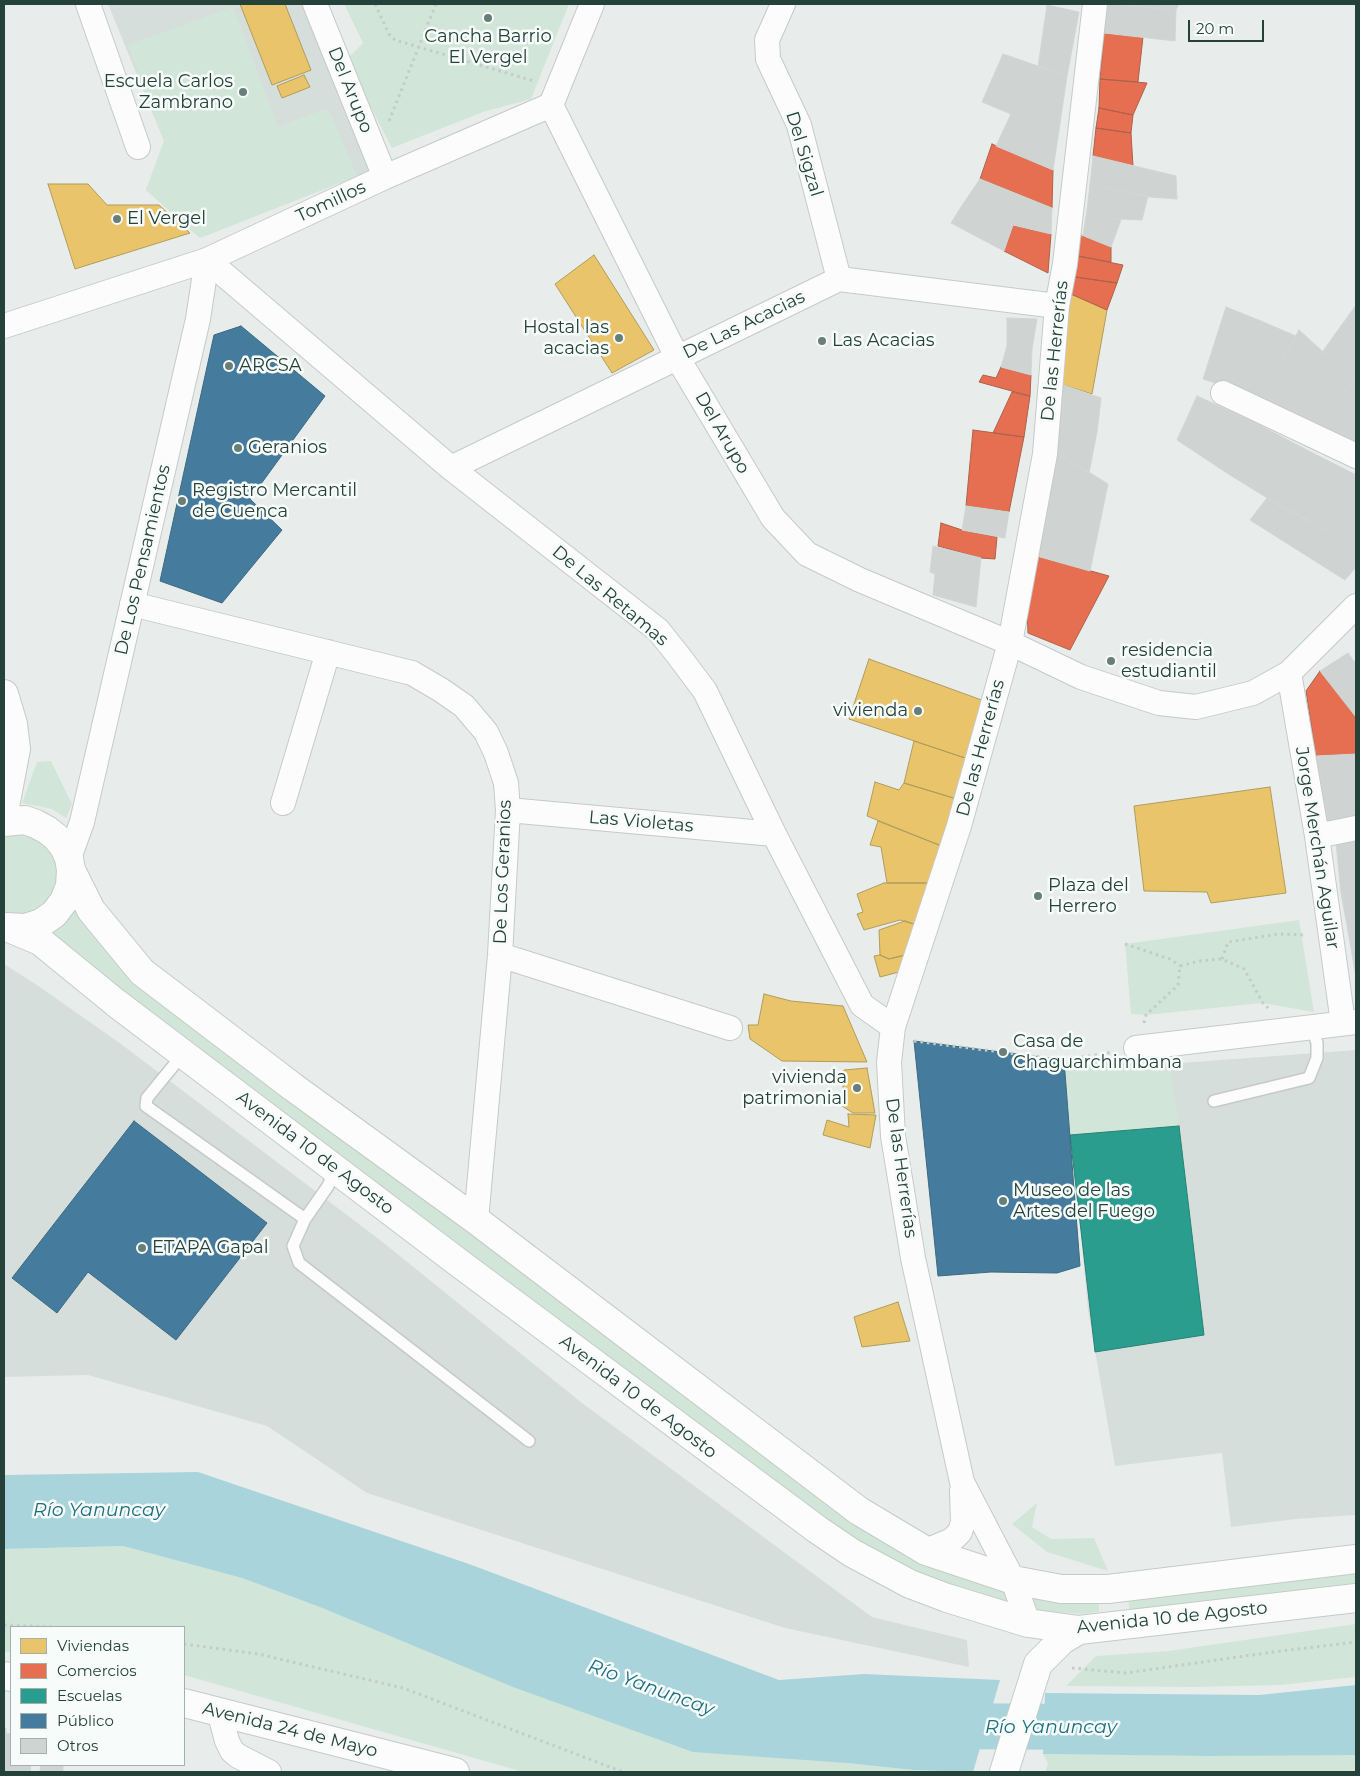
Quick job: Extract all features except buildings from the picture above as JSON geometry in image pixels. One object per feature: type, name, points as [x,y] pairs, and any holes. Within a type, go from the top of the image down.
[{"type":"main road","points":[[4,694],[14,724],[16,749],[4,812]]},
{"type":"main road","name":"Avenida 10 de Agosto","points":[[4,822],[25,820],[47,830],[56,837],[91,910],[142,972],[293,1087],[476,1220],[859,1511],[926,1551],[1013,1580],[1061,1589],[1108,1588],[1356,1559]]},
{"type":"main road","points":[[6,927],[25,928],[41,923],[54,914],[64,901],[70,886],[70,864]]},
{"type":"main road","name":"Avenida 10 de Agosto","points":[[6,927],[40,942],[183,1054],[818,1530],[852,1553],[910,1584],[947,1598],[1028,1623],[1079,1630],[1356,1598]]},
{"type":"main road","points":[[1028,1623],[1038,1664]]},
{"type":"main road","points":[[1004,1772],[1038,1664],[1062,1640],[1079,1630]]},
{"type":"main road","name":"Avenida 24 de Mayo","points":[[185,1703],[455,1772]]},
{"type":"street","points":[[88,4],[138,148]]},
{"type":"street","name":"Del Arupo","points":[[314,4],[386,176]]},
{"type":"street","points":[[551,106],[592,4]]},
{"type":"street","name":"Del Sigzal","points":[[783,4],[767,40],[768,59],[799,125],[839,280]]},
{"type":"street","name":"De las Herrerías","points":[[926,1551],[952,1540],[960,1532],[963,1522],[962,1482],[913,1258],[893,1136],[889,1062],[893,1027],[959,826],[1010,643],[1045,454],[1057,306],[1065,264],[1095,4]]},
{"type":"street","name":"Del Arupo","points":[[551,106],[677,357],[772,518],[807,554],[860,580],[1010,643],[1081,677],[1159,703],[1196,707],[1253,693],[1289,673]]},
{"type":"street","name":"Tomillos","points":[[4,326],[207,260],[386,176],[551,106]]},
{"type":"street","name":"De Las Retamas","points":[[207,260],[451,468],[658,630],[705,691],[774,834],[862,1005],[893,1027]]},
{"type":"street","name":"De Los Pensamientos","points":[[70,864],[82,822],[196,328],[207,260]]},
{"type":"street","points":[[839,280],[1057,306]]},
{"type":"street","name":"De Las Acacias","points":[[451,468],[839,280]]},
{"type":"street","points":[[1223,393],[1356,456]]},
{"type":"street","name":"De Los Geranios","points":[[132,604],[412,673],[464,706],[486,732],[496,753],[506,783],[508,810],[500,954],[476,1220]]},
{"type":"street","points":[[1289,673],[1356,606]]},
{"type":"street","points":[[1328,635],[1356,630]]},
{"type":"street","points":[[283,803],[328,652]]},
{"type":"street","name":"Jorge Merchán Aguilar","points":[[1289,673],[1317,836],[1331,937],[1349,1022]]},
{"type":"street","name":"Las Violetas","points":[[508,810],[774,834]]},
{"type":"street","points":[[1317,836],[1356,828]]},
{"type":"street","points":[[500,954],[730,1028]]},
{"type":"street","points":[[1136,1048],[1349,1022]]},
{"type":"street","name":"De las Herrerías","points":[[962,1482],[1013,1580],[1028,1623]]},
{"type":"street","points":[[219,1711],[227,1741],[232,1751],[269,1772]]},
{"type":"lane","points":[[1214,1101],[1309,1078],[1317,1058],[1317,1043],[1301,1028]]},
{"type":"lane","points":[[183,1054],[147,1098],[146,1106],[305,1219]]},
{"type":"lane","points":[[336,1168],[328,1186],[305,1219],[294,1246],[299,1263],[529,1441]]},
{"type":"path","points":[[375,4],[389,34],[395,40],[532,81],[540,81]]},
{"type":"path","points":[[376,154],[436,4]]},
{"type":"path","points":[[1222,959],[1228,942],[1251,937],[1279,934],[1331,937]]},
{"type":"path","points":[[1125,944],[1170,958],[1180,966]]},
{"type":"path","points":[[1180,966],[1199,961],[1222,959],[1244,969],[1262,1003],[1301,1028]]},
{"type":"path","points":[[893,1027],[914,1041],[1064,1060],[1136,1048],[1146,1015],[1178,986],[1180,966]]},
{"type":"path","points":[[4,1625],[28,1626]]},
{"type":"path","points":[[1067,1667],[1126,1672],[1356,1642]]},
{"type":"path","points":[[185,1644],[258,1654],[403,1688],[623,1772]]},
{"type":"shaded area","name":"Escuela Carlos Zambrano","points":[[108,4],[305,4],[373,170],[200,238],[146,190],[164,141]]},
{"type":"shaded area","points":[[4,964],[121,1044],[380,1240],[582,1403],[872,1617],[967,1640],[969,1667],[785,1628],[367,1493],[267,1426],[88,1375],[4,1377]]},
{"type":"shaded area","points":[[1356,1050],[1356,1515],[1296,1519],[1231,1527],[1222,1453],[1115,1466],[1088,1310],[1064,1060],[1153,1065]]},
{"type":"green space","points":[[344,4],[569,4],[531,99],[483,112],[392,148],[346,60],[363,43]]},
{"type":"green space","name":"Escuela Carlos Zambrano","points":[[233,7],[278,127],[328,108],[357,176],[200,238],[146,190],[164,141],[128,45]]},
{"type":"green space","points":[[51,761],[72,804],[66,818],[52,809],[22,803],[37,762]]},
{"type":"green space","points":[[10,828],[52,844],[62,873],[53,901],[27,917],[4,916],[4,830]]},
{"type":"green space","points":[[70,886],[142,973],[859,1511],[1013,1580],[1028,1623],[910,1584],[25,928]]},
{"type":"green space","points":[[1299,920],[1314,1012],[1262,1003],[1146,1015],[1131,1014],[1125,944]]},
{"type":"green space","points":[[1064,1060],[1170,1070],[1179,1126],[1070,1135]]},
{"type":"green space","points":[[1037,1503],[1032,1527],[1051,1539],[1094,1538],[1108,1571],[1047,1552],[1012,1524]]},
{"type":"green space","points":[[123,1546],[242,1578],[325,1609],[847,1763],[913,1770],[973,1772],[523,1772],[185,1675],[185,1626],[10,1626],[10,1652],[4,1652],[4,1549]]},
{"type":"green space","points":[[1356,1568],[1356,1583],[1130,1610],[1127,1596]]},
{"type":"green space","points":[[1032,1597],[1099,1599],[1099,1612],[1081,1614],[1035,1610]]},
{"type":"green space","points":[[1356,1624],[1356,1677],[1280,1685],[1194,1687],[1066,1686],[1096,1656],[1168,1651]]},
{"type":"green space","points":[[1356,1749],[1356,1772],[1045,1772],[1048,1764],[1043,1754],[1234,1756]]},
{"type":"water","points":[[198,1472],[469,1564],[779,1680],[864,1674],[1000,1680],[973,1772],[913,1770],[847,1763],[693,1752],[513,1687],[325,1609],[242,1578],[123,1546],[4,1549],[4,1475]]},
{"type":"water","points":[[1356,1685],[1356,1755],[1043,1754],[1045,1693],[1259,1695]]},
{"type":"waterway","name":"Río Yanuncay","points":[[923,1726],[1107,1727]]},
{"type":"place","name":"Cancha Barrio El Vergel","points":[[488,18]]},
{"type":"place","name":"Escuela Carlos Zambrano","points":[[243,92]]},
{"type":"place","name":"El Vergel","points":[[117,219]]},
{"type":"place","name":"Hostal las acacias","points":[[619,338]]},
{"type":"place","name":"Las Acacias","points":[[822,341]]},
{"type":"place","name":"ARCSA","points":[[229,366]]},
{"type":"place","name":"Geranios","points":[[238,448]]},
{"type":"place","name":"Registro Mercantil de Cuenca","points":[[182,501]]},
{"type":"place","name":"residencia estudiantil","points":[[1111,661]]},
{"type":"place","name":"vivienda","points":[[918,711]]},
{"type":"place","name":"Plaza del Herrero","points":[[1038,896]]},
{"type":"place","name":"Casa de Chaguarchimbana","points":[[1003,1052]]},
{"type":"place","name":"vivienda patrimonial","points":[[857,1088]]},
{"type":"place","name":"Museo de las Artes del Fuego","points":[[1003,1201]]},
{"type":"place","name":"ETAPA Gapal","points":[[142,1248]]}]
